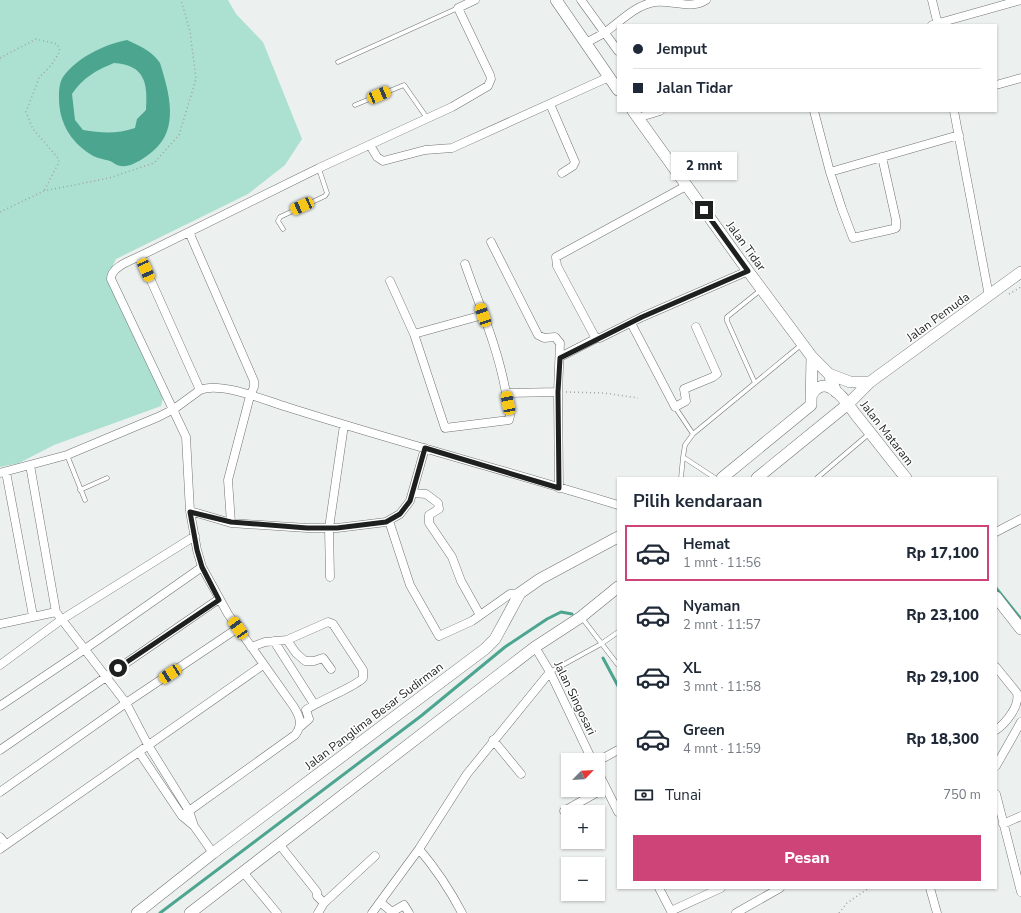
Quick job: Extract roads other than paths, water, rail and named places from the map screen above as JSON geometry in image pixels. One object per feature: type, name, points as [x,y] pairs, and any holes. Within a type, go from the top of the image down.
[{"type":"main road","points":[[556,0],[617,89]]},
{"type":"main road","name":"Jalan Tidar","points":[[635,114],[748,271],[812,356],[829,374]]},
{"type":"main road","name":"Jalan Pemuda","points":[[757,477],[848,404],[870,382],[1021,272]]},
{"type":"main road","points":[[723,477],[811,405],[812,356]]},
{"type":"main road","points":[[829,374],[850,382],[870,382]]},
{"type":"main road","points":[[829,374],[836,392]]},
{"type":"main road","points":[[811,396],[816,388],[820,386],[829,387],[836,392]]},
{"type":"main road","name":"Jalan Mataram","points":[[836,392],[848,404],[905,477]]},
{"type":"main road","name":"Jalan Panglima Besar Sudirman","points":[[137,913],[213,853],[485,649],[495,639],[520,593],[540,579],[617,539]]},
{"type":"main road","points":[[190,913],[536,647],[581,617],[617,588]]},
{"type":"main road","points":[[997,598],[1021,629]]},
{"type":"street","points":[[301,726],[301,720],[294,707],[219,600],[202,567],[190,512],[186,437],[111,279],[111,274],[117,268],[140,256],[319,168],[427,119],[483,90],[488,86],[491,79],[458,8],[475,0]]},
{"type":"street","points":[[581,0],[617,50]]},
{"type":"street","points":[[585,43],[604,33],[639,8],[652,3],[666,1],[689,5],[706,0]]},
{"type":"street","points":[[932,0],[936,24],[1021,0]]},
{"type":"street","points":[[370,145],[377,157],[383,161],[425,150],[448,149],[608,77]]},
{"type":"street","points":[[997,85],[1021,78]]},
{"type":"street","points":[[550,104],[574,162],[573,166],[562,173]]},
{"type":"street","points":[[635,114],[652,112]]},
{"type":"street","points":[[814,112],[830,172],[853,238],[893,230],[896,228],[896,220],[882,157]]},
{"type":"street","points":[[954,112],[989,296]]},
{"type":"street","points":[[830,172],[959,135]]},
{"type":"street","points":[[597,338],[557,266],[556,257],[686,186]]},
{"type":"street","points":[[190,232],[254,381],[254,387],[250,396],[228,480],[231,522]]},
{"type":"street","points":[[491,242],[538,335],[544,338],[555,337],[559,340],[559,488]]},
{"type":"street","points":[[140,256],[200,390]]},
{"type":"street","points":[[390,281],[414,334],[445,428],[509,420],[510,416],[506,393],[497,355],[465,264]]},
{"type":"street","points":[[560,358],[597,338],[748,271]]},
{"type":"street","points":[[414,334],[483,315]]},
{"type":"street","points":[[631,323],[675,407],[686,401],[684,389],[717,374],[696,327]]},
{"type":"street","points":[[33,616],[3,473],[67,455],[174,409],[206,387],[250,396],[617,505]]},
{"type":"street","points":[[506,393],[558,392]]},
{"type":"street","points":[[330,577],[329,528],[344,425]]},
{"type":"street","points":[[190,512],[231,522],[329,528],[389,521],[400,514],[410,501],[425,448]]},
{"type":"street","points":[[30,465],[56,612],[126,703],[185,813]]},
{"type":"street","points":[[412,493],[426,494],[438,503],[440,509],[428,515],[429,523],[452,557],[461,581],[480,615]]},
{"type":"street","points":[[997,532],[1021,520]]},
{"type":"street","points":[[389,521],[410,585],[439,636],[472,621],[510,594],[520,593]]},
{"type":"street","points":[[0,665],[61,620],[195,536]]},
{"type":"street","points":[[0,706],[85,650],[202,567]]},
{"type":"street","points":[[0,750],[105,676],[219,600]]},
{"type":"street","points":[[0,624],[56,612]]},
{"type":"street","points":[[185,813],[295,735],[301,726],[309,721],[305,711],[314,704],[358,683],[363,678],[363,670],[331,622],[287,640],[265,642],[251,647]]},
{"type":"street","points":[[0,792],[126,703],[238,628]]},
{"type":"street","points":[[287,640],[301,658],[309,662],[323,658],[331,669]]},
{"type":"street","points":[[274,641],[314,704]]},
{"type":"street","name":"Jalan Singosari","points":[[536,647],[550,672],[589,753]]},
{"type":"street","points":[[0,837],[3,846],[263,664]]},
{"type":"street","points":[[997,668],[1017,693],[1018,698],[1017,704],[997,729]]},
{"type":"street","points":[[372,913],[419,849],[467,774],[493,740],[550,672]]},
{"type":"street","points":[[997,764],[1021,722]]},
{"type":"street","points":[[493,740],[521,774]]},
{"type":"street","points":[[605,757],[617,751]]},
{"type":"street","points":[[139,752],[213,853]]},
{"type":"street","points":[[605,788],[617,810]]},
{"type":"street","points":[[575,805],[589,797]]},
{"type":"street","points":[[997,798],[1021,892]]},
{"type":"street","points":[[1003,824],[1021,816]]},
{"type":"street","points":[[279,844],[318,892],[318,896],[324,903]]},
{"type":"street","points":[[419,849],[446,885],[462,913]]},
{"type":"street","points":[[318,913],[324,903],[375,856]]},
{"type":"street","points":[[243,872],[277,913]]},
{"type":"street","points":[[660,889],[672,912],[720,889]]},
{"type":"street","points":[[736,913],[778,889]]},
{"type":"street","points":[[930,889],[937,913]]},
{"type":"street","points":[[380,902],[392,912],[404,904],[409,913]]},
{"type":"lane","points":[[338,62],[458,8]]},
{"type":"lane","points":[[355,105],[404,85],[427,119]]},
{"type":"lane","points":[[283,229],[278,221],[280,216],[327,194],[319,168]]},
{"type":"lane","points":[[755,383],[727,321],[727,317],[762,289]]},
{"type":"lane","points":[[681,477],[685,446],[693,434],[803,344]]},
{"type":"lane","points":[[675,407],[693,434]]},
{"type":"lane","points":[[818,477],[870,433]]},
{"type":"lane","points":[[67,455],[85,500]]},
{"type":"lane","points":[[683,457],[713,477]]},
{"type":"lane","points":[[80,490],[107,478]]},
{"type":"lane","points":[[581,617],[617,664]]},
{"type":"lane","points":[[550,672],[601,644],[617,633]]},
{"type":"waterway","points":[[997,589],[1021,619]]},
{"type":"waterway","points":[[160,913],[421,716],[505,647],[547,619],[561,612],[572,614]]},
{"type":"waterway","points":[[603,658],[617,684]]}]
